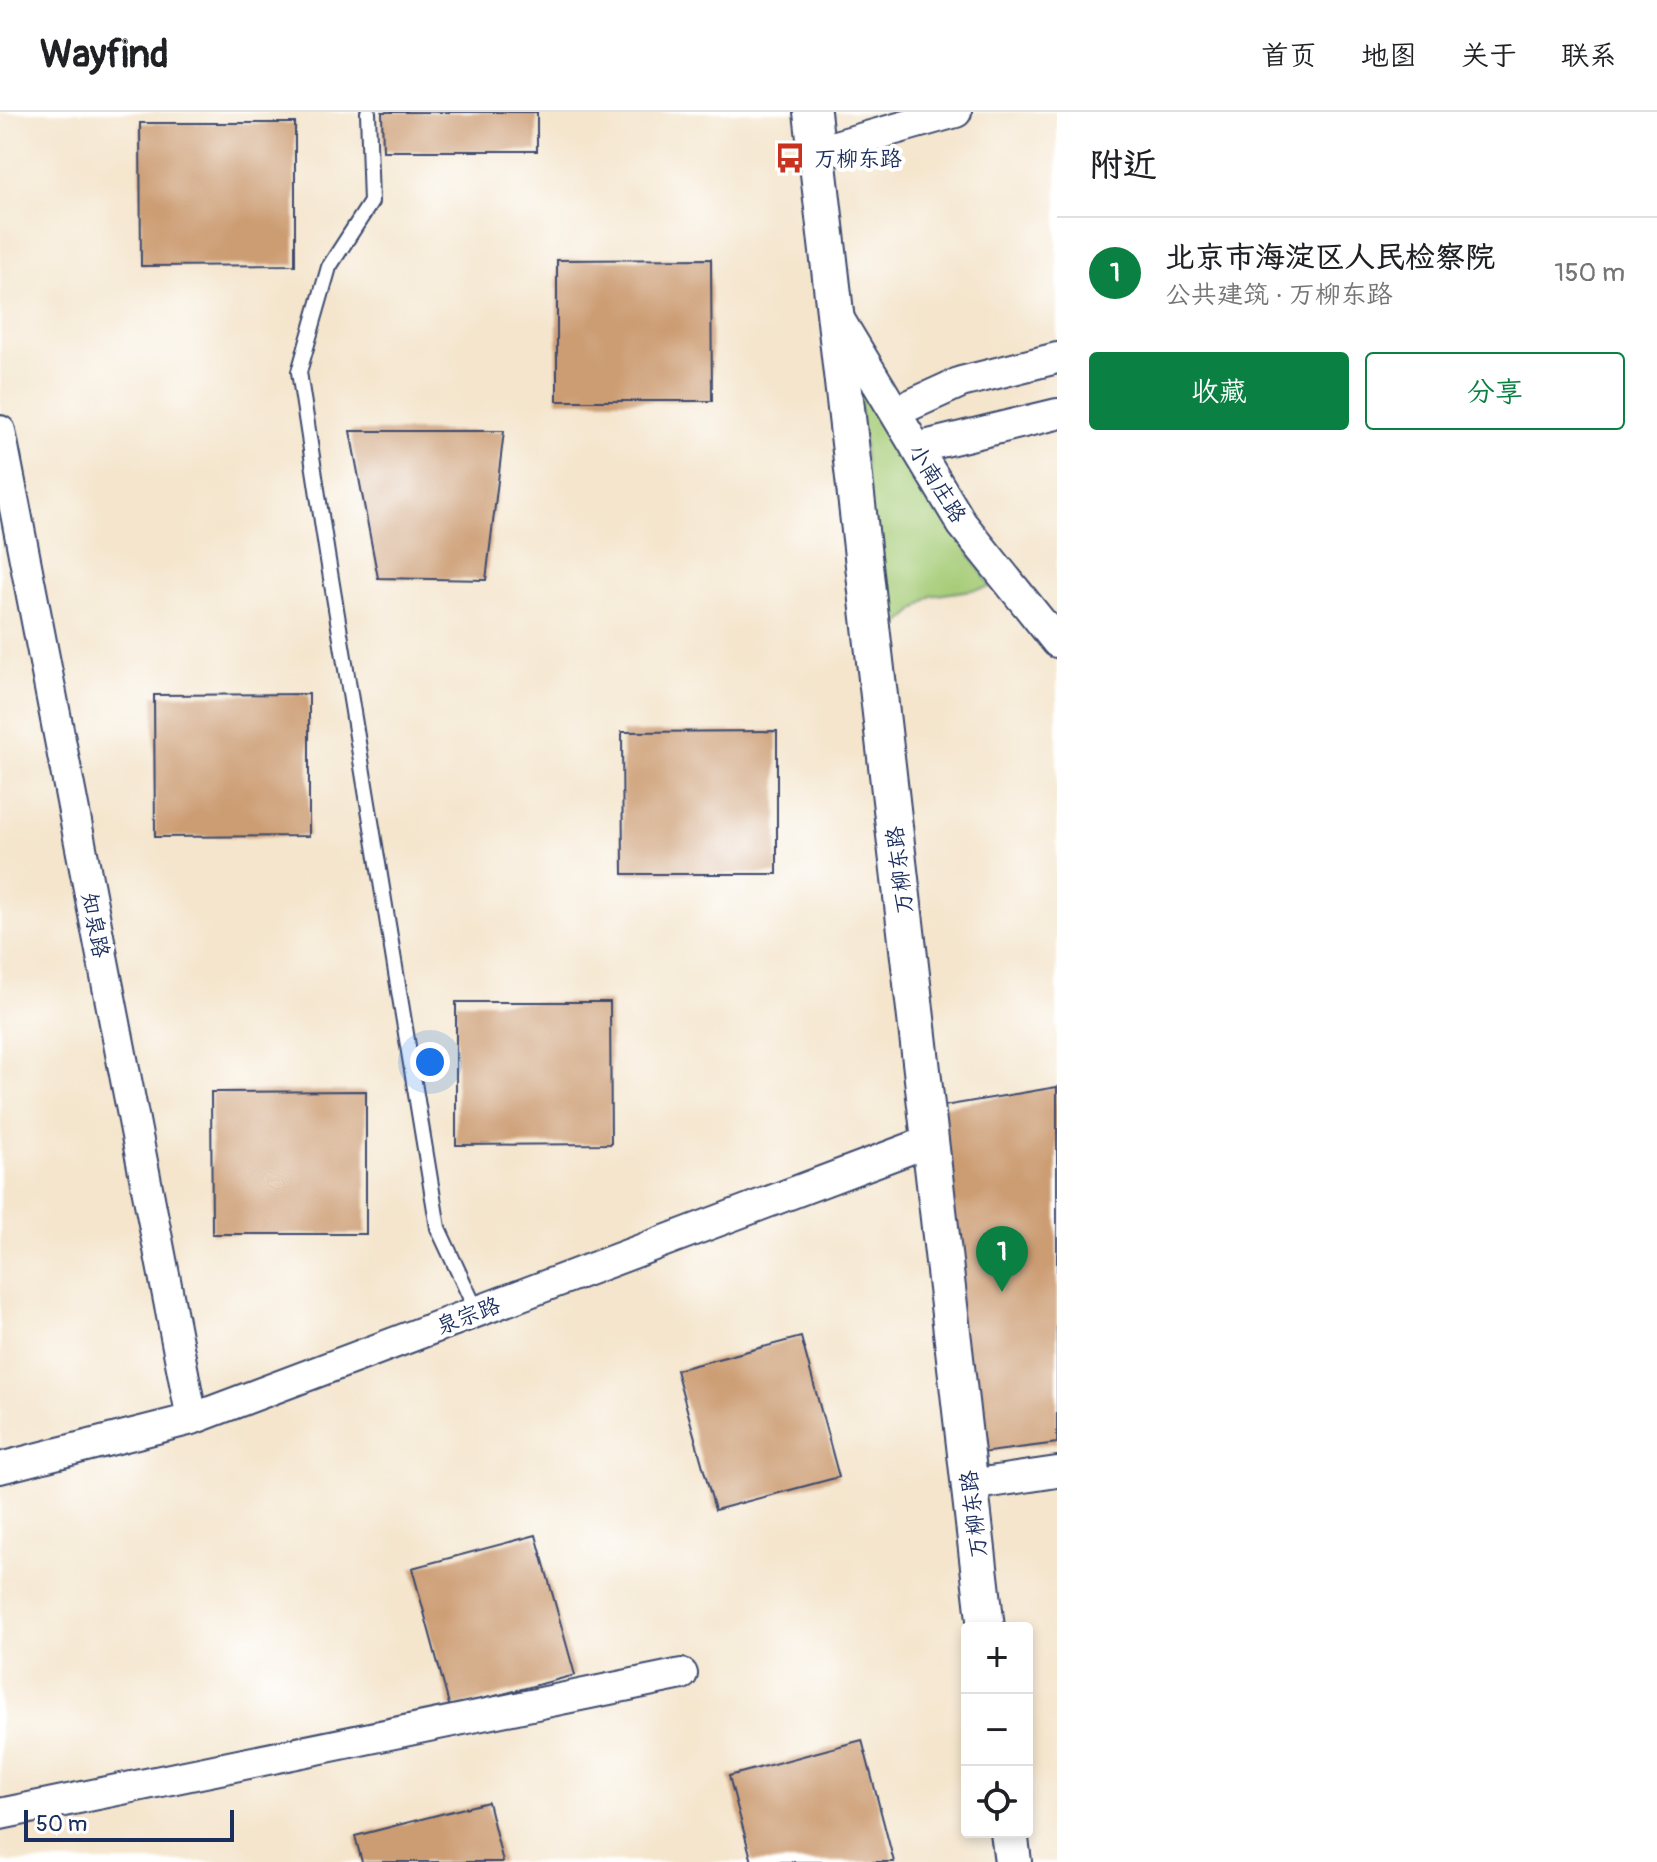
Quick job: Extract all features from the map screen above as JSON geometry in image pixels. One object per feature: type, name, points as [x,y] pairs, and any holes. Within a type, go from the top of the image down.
[{"type":"street","name":"万柳东路","points":[[812,112],[985,1622]]},
{"type":"street","points":[[817,148],[835,146],[956,112]]},
{"type":"street","name":"小南庄路","points":[[835,314],[962,524],[1057,642]]},
{"type":"street","points":[[895,412],[961,382],[1057,358]]},
{"type":"street","points":[[916,448],[1057,414]]},
{"type":"street","name":"知泉路","points":[[0,431],[192,1419]]},
{"type":"street","name":"泉宗路","points":[[0,1468],[192,1419],[930,1141]]},
{"type":"street","points":[[970,1485],[1057,1472]]},
{"type":"street","points":[[0,1814],[682,1674]]},
{"type":"street","points":[[1010,1838],[1013,1862]]},
{"type":"lane","points":[[368,112],[371,202],[329,267],[299,372],[438,1228],[477,1312]]},
{"type":"green space","points":[[858,382],[991,587],[931,596],[881,640]]},
{"type":"building","points":[[382,112],[537,112],[537,151],[383,151]]},
{"type":"building","points":[[140,123],[295,123],[295,265],[141,266]]},
{"type":"building","points":[[711,259],[712,401],[557,401],[557,260]]},
{"type":"building","points":[[350,431],[504,431],[486,580],[378,578]]},
{"type":"building","points":[[309,694],[309,836],[155,837],[154,695]]},
{"type":"building","points":[[777,731],[777,874],[623,874],[622,732]]},
{"type":"building","points":[[456,1002],[610,1002],[611,1144],[456,1145]]},
{"type":"building","points":[[1057,1087],[1057,1443],[966,1455],[926,1109]]},
{"type":"building","points":[[366,1091],[366,1234],[212,1234],[211,1092]]},
{"type":"building","points":[[801,1337],[839,1477],[715,1510],[676,1370]]},
{"type":"building","points":[[536,1535],[575,1675],[450,1708],[412,1568]]},
{"type":"building","points":[[862,1740],[894,1862],[752,1862],[729,1776]]},
{"type":"building","points":[[488,1802],[503,1862],[362,1862],[355,1836]]},
{"type":"place","name":"万柳东路","points":[[790,158]]},
{"type":"place","name":"北京市海淀区人民检察院","points":[[1002,1292]]}]
